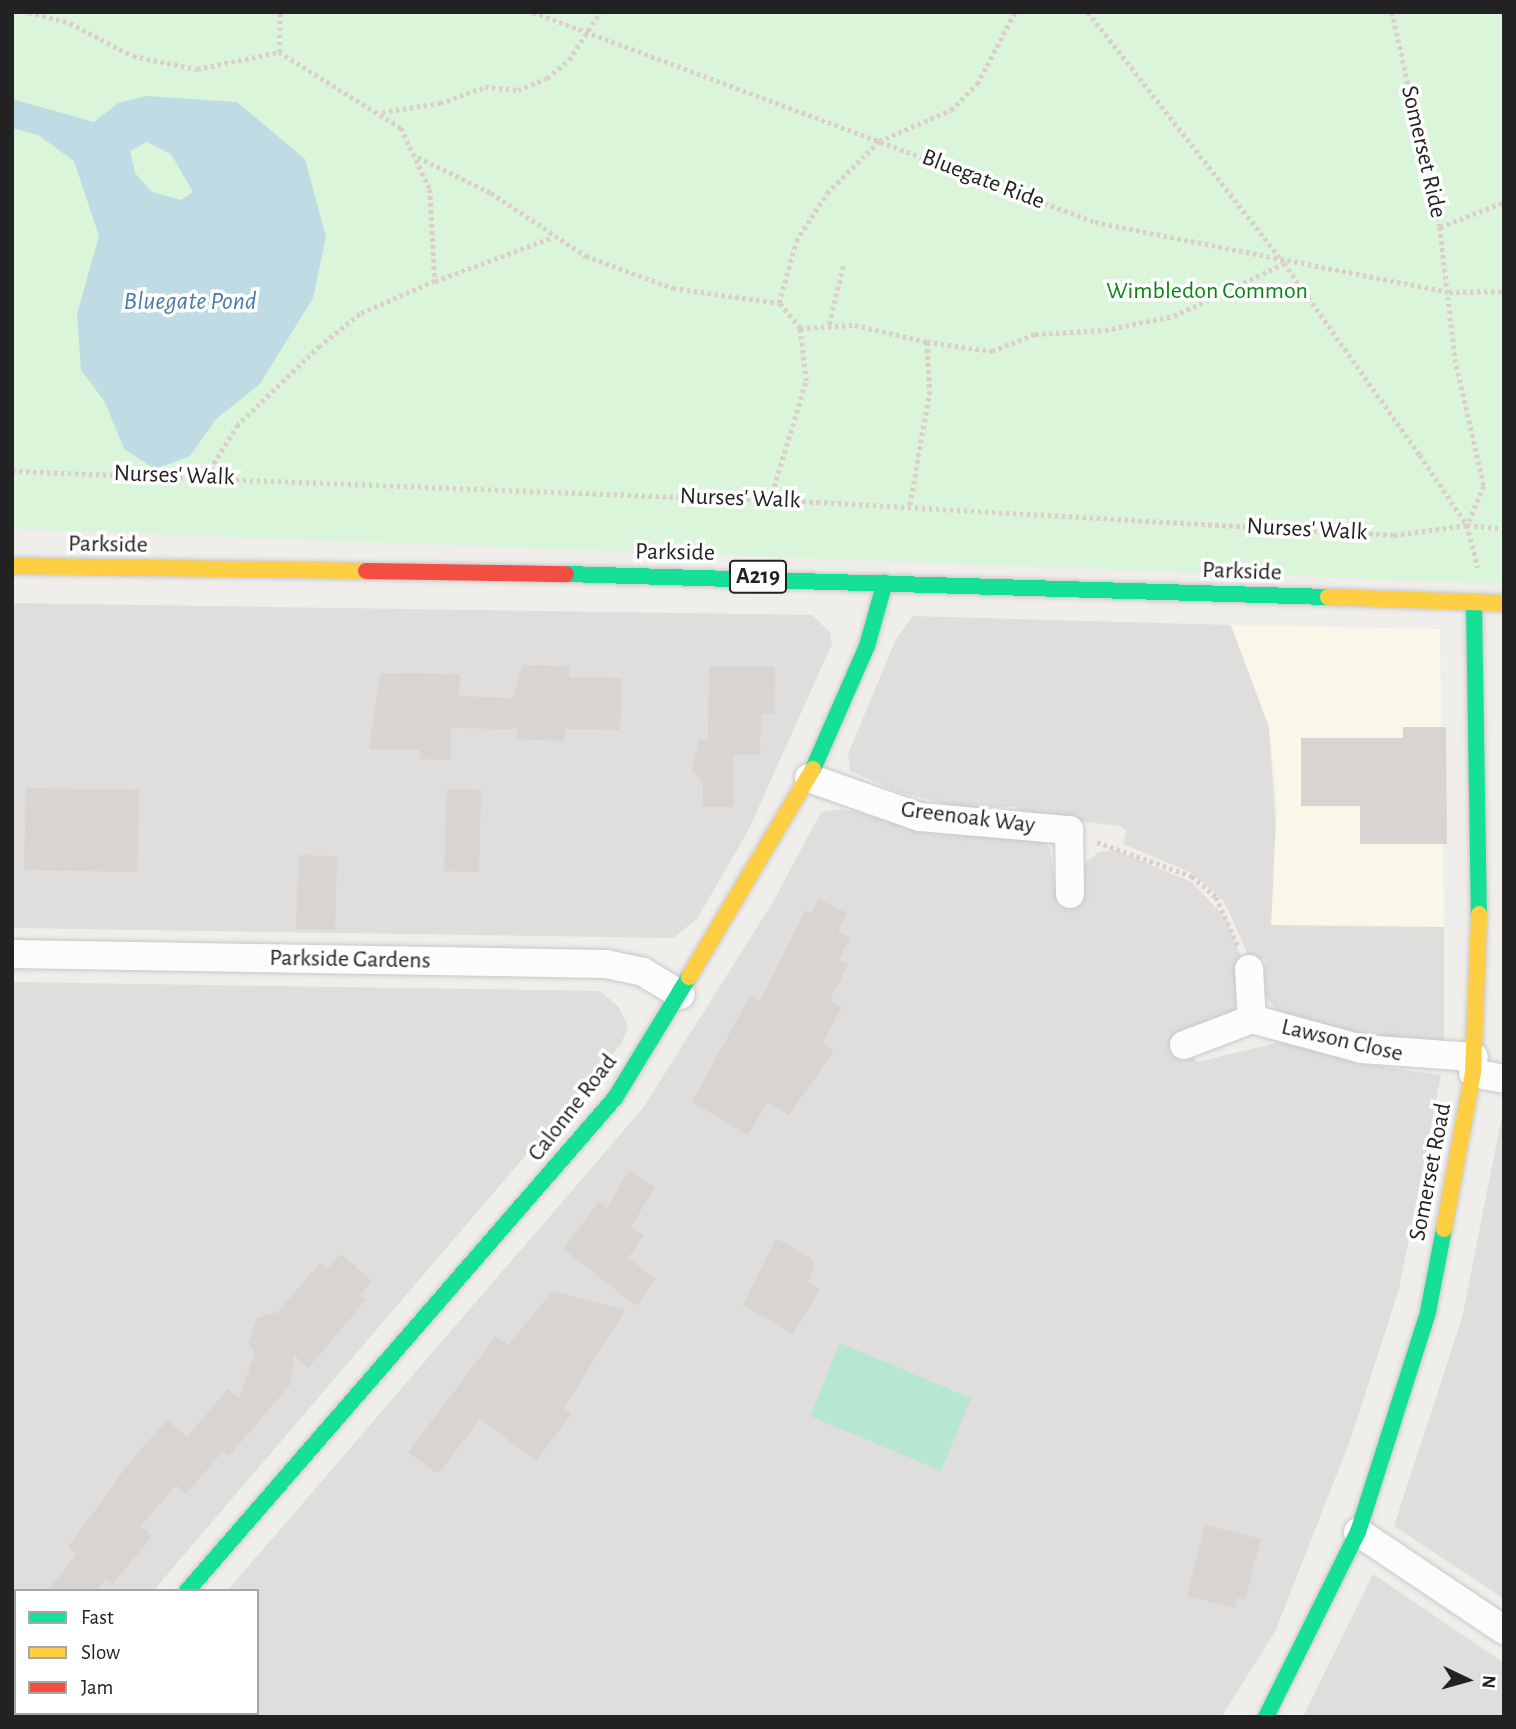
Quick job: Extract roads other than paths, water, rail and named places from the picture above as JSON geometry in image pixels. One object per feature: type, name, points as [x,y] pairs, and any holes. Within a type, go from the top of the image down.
[{"type":"street","name":"Parkside","points":[[12,566],[885,582],[1504,603]]},
{"type":"street","name":"Calonne Road","points":[[189,1589],[615,1098],[681,995],[809,778],[867,646],[885,582]]},
{"type":"street","name":"Somerset Road","points":[[1266,1717],[1358,1532],[1428,1312],[1474,1065],[1480,958],[1480,603]]},
{"type":"street","name":"Greenoak Way","points":[[809,778],[920,817],[1069,830],[1070,894]]},
{"type":"street","name":"Parkside Gardens","points":[[12,954],[606,964],[643,972],[681,995]]},
{"type":"street","name":"Lawson Close","points":[[1249,969],[1252,1019]]},
{"type":"street","name":"Lawson Close","points":[[1184,1045],[1252,1019],[1362,1049],[1474,1065],[1504,1079]]},
{"type":"street","points":[[1358,1532],[1504,1630]]},
{"type":"water","name":"Bluegate Pond","points":[[146,96],[237,102],[305,159],[326,237],[313,298],[260,384],[216,419],[190,456],[155,469],[124,449],[105,402],[81,370],[77,314],[99,236],[74,161],[38,135],[12,128],[12,99],[94,122],[118,103]],"holes":[[[147,142],[171,154],[193,192],[181,200],[152,192],[135,173],[130,151]]]},
{"type":"park label","name":"Wimbledon Common","points":[[1207,292]]}]
